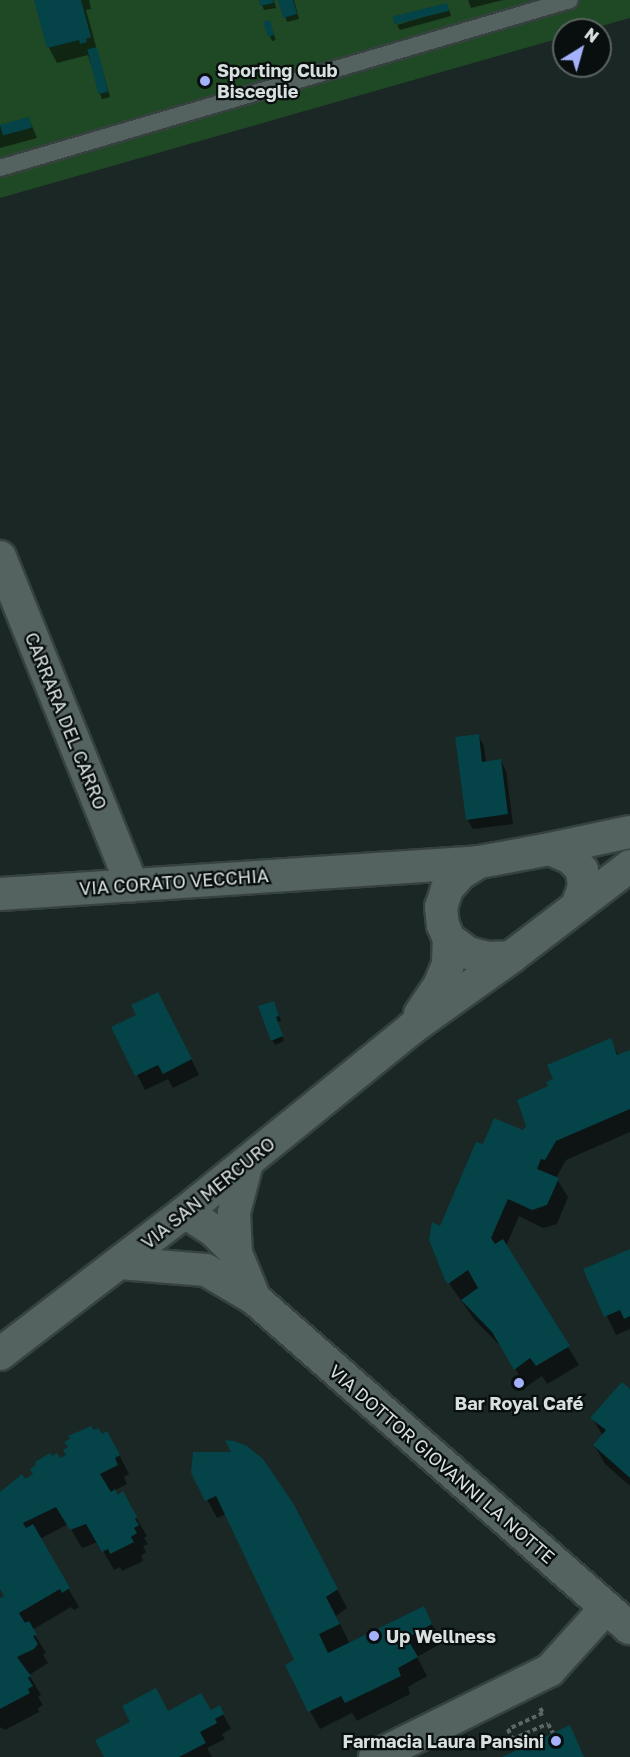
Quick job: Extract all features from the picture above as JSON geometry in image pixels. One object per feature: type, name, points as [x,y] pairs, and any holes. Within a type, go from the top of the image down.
[{"type":"street","name":"CARRARA DEL CARRO","points":[[0,557],[132,886]]},
{"type":"street","name":"VIA CORATO VECCHIA","points":[[0,894],[479,862],[630,832]]},
{"type":"street","points":[[550,849],[571,858],[582,870],[584,887],[577,906]]},
{"type":"street","name":"VIA CORATO VECCHIA","points":[[347,870],[401,878],[422,889],[441,907],[447,889],[460,874],[479,862]]},
{"type":"street","points":[[412,1028],[511,957],[630,866]]},
{"type":"street","points":[[412,1028],[440,984],[448,964],[449,939],[443,925],[441,907]]},
{"type":"street","points":[[449,939],[468,953],[488,958],[511,957]]},
{"type":"street","name":"VIA SAN MERCURO","points":[[0,1354],[186,1212],[412,1028]]},
{"type":"street","name":"VIA DOTTOR GIOVANNI LA NOTTE","points":[[247,1163],[234,1213],[236,1253],[255,1299]]},
{"type":"street","name":"VIA DOTTOR GIOVANNI LA NOTTE","points":[[186,1212],[214,1231],[236,1253]]},
{"type":"street","name":"VIA DOTTOR GIOVANNI LA NOTTE","points":[[186,1212],[188,1242],[206,1270]]},
{"type":"street","name":"VIA DOTTOR GIOVANNI LA NOTTE","points":[[120,1263],[206,1270],[255,1299],[630,1628]]},
{"type":"street","points":[[375,1757],[550,1670],[606,1608]]},
{"type":"lane","points":[[0,168],[570,0]]},
{"type":"path","points":[[543,1713],[508,1729],[512,1739],[548,1724],[553,1733]]},
{"type":"green space","name":"Sporting Club Bisceglie","points":[[0,0],[630,0],[630,18],[612,23],[612,18],[552,18],[552,40],[0,198]]},
{"type":"building","points":[[34,0],[81,0],[91,37],[86,39],[87,42],[80,44],[79,40],[47,48]]},
{"type":"building","points":[[259,0],[273,0],[274,3],[260,6]]},
{"type":"building","points":[[278,0],[293,0],[297,14],[283,18]]},
{"type":"building","points":[[447,3],[449,11],[395,24],[393,17]]},
{"type":"building","points":[[270,20],[274,35],[268,37],[263,22]]},
{"type":"building","points":[[97,47],[108,92],[98,94],[87,49]]},
{"type":"building","points":[[29,117],[32,128],[3,135],[0,125]]},
{"type":"building","points":[[479,734],[482,762],[501,759],[508,814],[466,820],[455,737]]},
{"type":"building","points":[[158,992],[192,1059],[163,1074],[158,1065],[135,1076],[111,1027],[136,1015],[131,1005]]},
{"type":"building","points":[[274,1001],[279,1016],[276,1017],[283,1036],[271,1041],[258,1006]]},
{"type":"building","points":[[611,1038],[617,1055],[630,1050],[630,1109],[556,1141],[545,1160],[541,1159],[537,1169],[559,1178],[547,1205],[532,1210],[508,1199],[491,1238],[495,1244],[503,1239],[570,1346],[536,1366],[530,1358],[514,1370],[492,1332],[461,1300],[478,1288],[468,1270],[448,1284],[445,1280],[429,1240],[432,1222],[440,1226],[476,1142],[483,1144],[494,1118],[523,1130],[526,1126],[517,1100],[548,1086],[546,1082],[553,1079],[547,1065]]},
{"type":"building","points":[[630,1249],[630,1316],[624,1319],[620,1310],[604,1317],[583,1269]]},
{"type":"building","points":[[622,1382],[630,1389],[630,1478],[593,1445],[606,1430],[590,1418]]},
{"type":"building","points":[[91,1426],[94,1430],[98,1428],[102,1434],[107,1431],[120,1455],[115,1458],[118,1465],[100,1474],[111,1492],[115,1489],[118,1495],[123,1491],[137,1517],[135,1519],[139,1525],[134,1528],[137,1533],[131,1537],[134,1542],[110,1554],[108,1549],[102,1552],[86,1524],[70,1530],[56,1507],[23,1523],[26,1528],[33,1524],[70,1588],[62,1593],[60,1589],[19,1613],[25,1623],[29,1621],[37,1635],[33,1636],[38,1644],[34,1649],[17,1657],[31,1676],[28,1678],[33,1686],[28,1689],[30,1693],[0,1709],[0,1598],[4,1596],[0,1589],[0,1492],[22,1474],[25,1479],[33,1474],[30,1469],[36,1465],[35,1462],[50,1453],[52,1456],[57,1453],[60,1458],[66,1455],[63,1450],[68,1447],[64,1442],[70,1439],[68,1436]]},
{"type":"building","points":[[225,1440],[247,1446],[263,1459],[293,1503],[338,1589],[326,1597],[340,1624],[319,1634],[328,1653],[424,1606],[432,1624],[407,1638],[418,1657],[398,1668],[401,1676],[345,1703],[341,1696],[308,1712],[285,1665],[294,1660],[216,1496],[205,1501],[191,1473],[193,1452],[231,1452]]},
{"type":"building","points":[[156,1688],[168,1711],[201,1693],[211,1710],[220,1705],[224,1714],[215,1719],[217,1723],[200,1732],[206,1743],[179,1757],[104,1757],[95,1740],[130,1722],[122,1706]]},
{"type":"building","points":[[570,1725],[584,1757],[502,1757]]},
{"type":"place","name":"Sporting Club Bisceglie","points":[[205,81]]},
{"type":"place","name":"Bar Royal Café","points":[[519,1383]]},
{"type":"place","name":"Up Wellness","points":[[374,1636]]},
{"type":"place","name":"Farmacia Laura Pansini","points":[[556,1741]]}]
